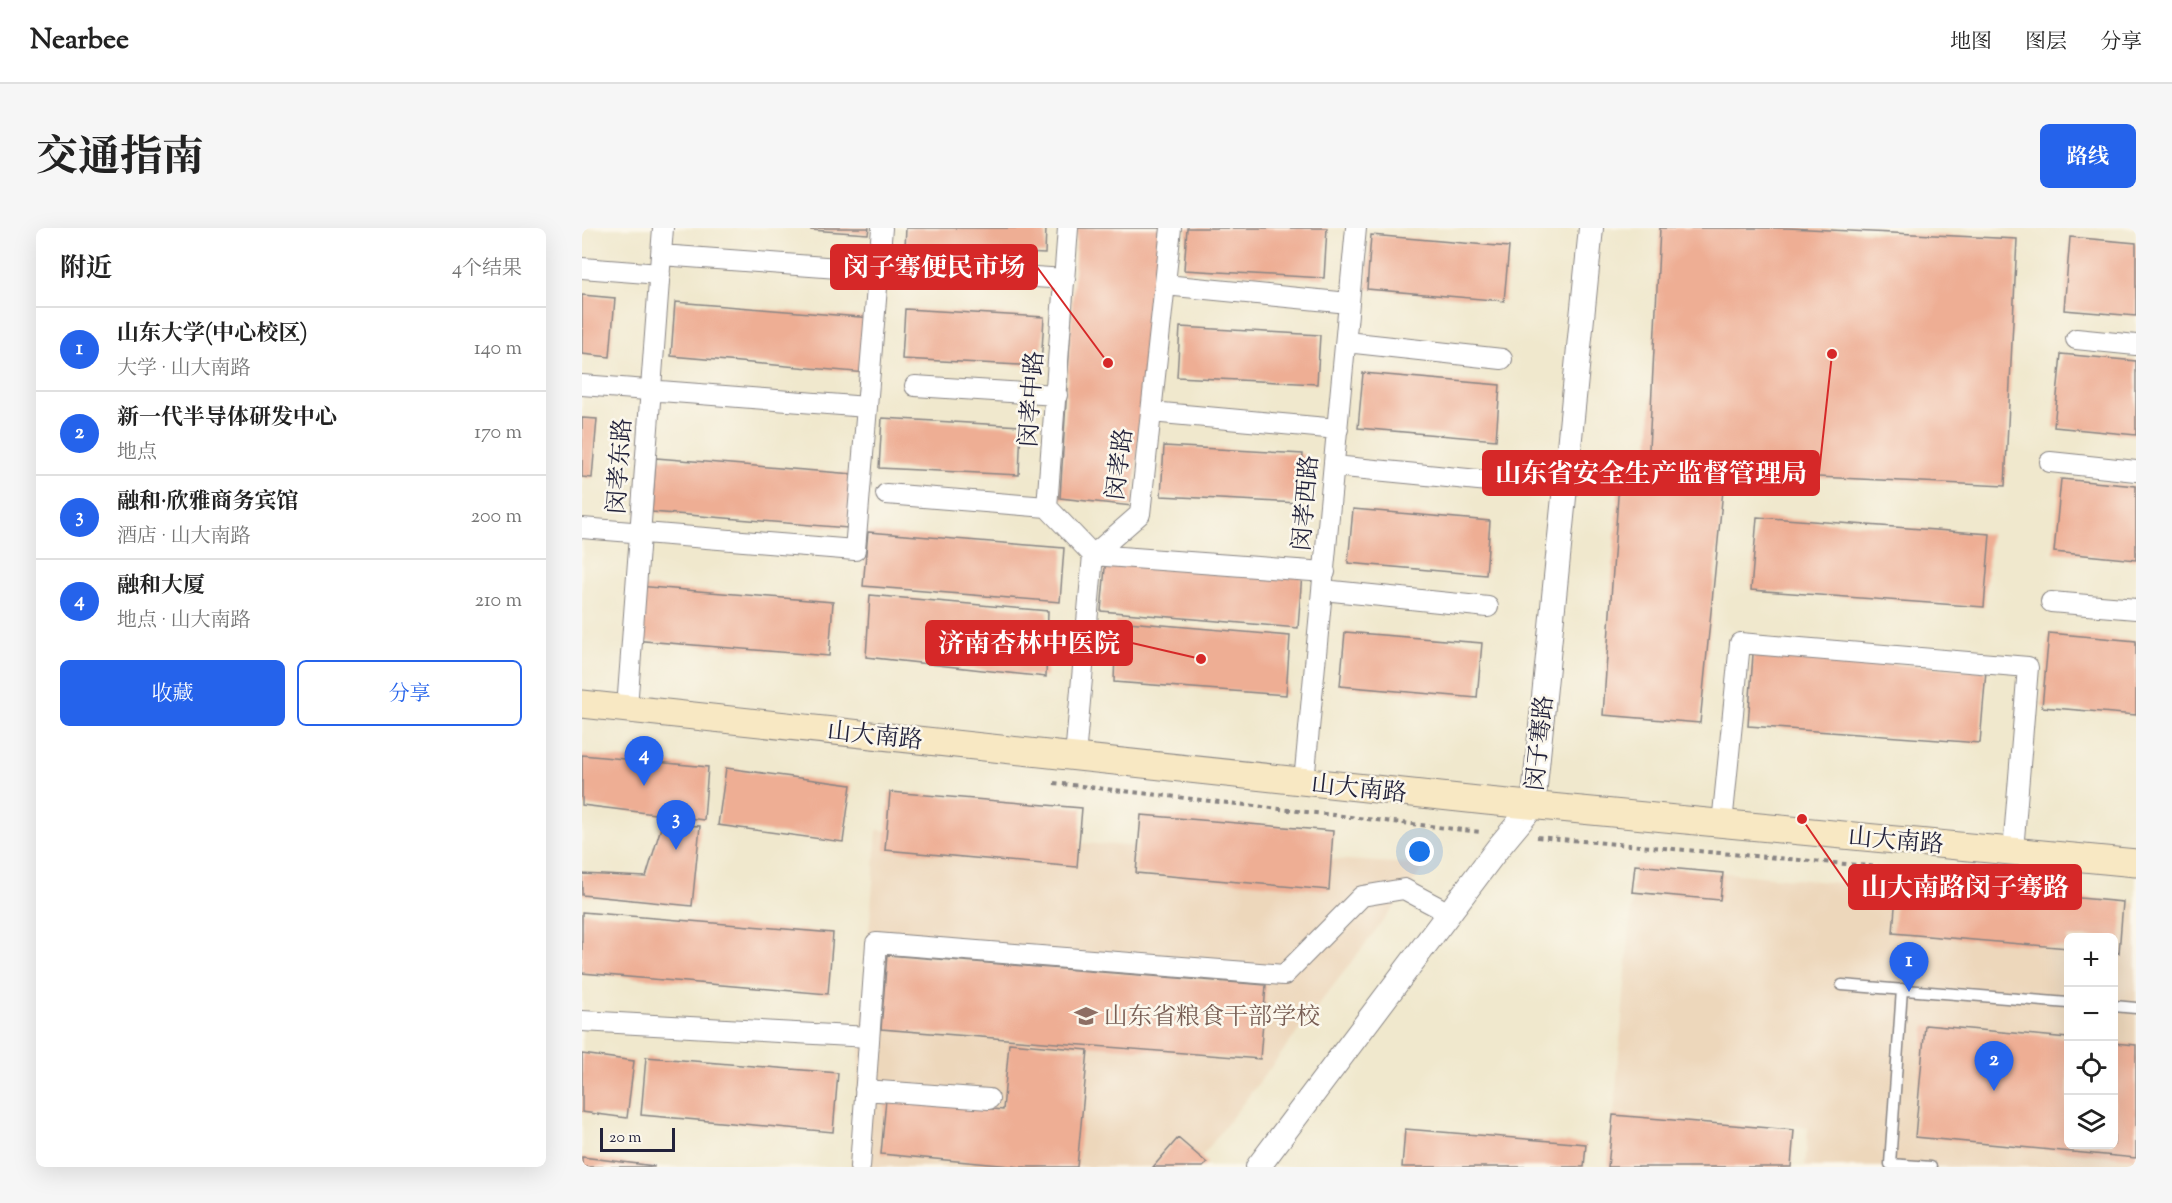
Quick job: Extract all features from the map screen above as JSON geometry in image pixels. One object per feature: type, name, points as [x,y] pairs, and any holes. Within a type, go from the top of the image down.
[{"type":"main road","name":"山大南路","points":[[582,704],[1533,806],[2136,863]]},
{"type":"street","name":"闵孝东路","points":[[627,708],[663,228]]},
{"type":"street","points":[[582,528],[855,550],[882,228]]},
{"type":"street","name":"闵孝中路","points":[[1047,507],[1068,228]]},
{"type":"street","name":"闵孝路","points":[[1093,555],[1140,514],[1171,228]]},
{"type":"street","name":"闵孝西路","points":[[1304,782],[1356,228]]},
{"type":"street","name":"闵子骞路","points":[[1257,1167],[1533,806],[1591,228]]},
{"type":"street","points":[[582,268],[660,264],[879,271]]},
{"type":"street","points":[[916,269],[1065,279]]},
{"type":"street","points":[[1165,285],[1349,303]]},
{"type":"street","points":[[2076,339],[2136,345]]},
{"type":"street","points":[[1346,342],[1502,359]]},
{"type":"street","points":[[582,385],[867,407]]},
{"type":"street","points":[[915,386],[1057,395]]},
{"type":"street","points":[[1151,412],[1338,429]]},
{"type":"street","points":[[2049,462],[2136,471]]},
{"type":"street","points":[[1335,466],[1499,482]]},
{"type":"street","points":[[886,494],[1047,507],[1093,555],[1324,581],[1488,607]]},
{"type":"street","points":[[1075,757],[1093,555]]},
{"type":"street","points":[[2051,602],[2136,609]]},
{"type":"street","points":[[1722,824],[1740,643],[2028,667],[2013,851]]},
{"type":"street","points":[[860,1167],[876,943],[1284,975],[1362,896],[1404,889],[1449,913]]},
{"type":"street","points":[[582,1021],[869,1037]]},
{"type":"street","points":[[865,1090],[989,1100]]},
{"type":"lane","points":[[1842,985],[2064,1003]]},
{"type":"lane","points":[[1902,990],[1890,1164],[1931,1167]]},
{"type":"lane","points":[[2118,1006],[2136,1008]]},
{"type":"shaded area","name":"山东省粮食干部学校","points":[[877,830],[1426,865],[1194,1167],[851,1167]]},
{"type":"shaded area","points":[[1635,865],[1896,888],[1897,881],[2136,903],[2136,1167],[1805,1167],[1808,1127],[1614,1113]]},
{"type":"building","points":[[811,228],[869,228],[868,234],[811,230]]},
{"type":"building","points":[[906,228],[1046,228],[1045,254],[905,247]]},
{"type":"building","points":[[1077,228],[1161,228],[1132,506],[1060,498]]},
{"type":"building","points":[[1187,228],[1327,228],[1324,278],[1184,270]]},
{"type":"building","points":[[1660,228],[1788,228],[2017,239],[2005,486],[1648,469]]},
{"type":"building","points":[[1371,235],[1509,247],[1504,301],[1367,289]]},
{"type":"building","points":[[2070,237],[2136,243],[2136,316],[2064,310]]},
{"type":"building","points":[[582,295],[615,298],[610,357],[582,354]]},
{"type":"building","points":[[675,302],[872,318],[867,373],[671,356]]},
{"type":"building","points":[[905,309],[1044,317],[1041,366],[902,359]]},
{"type":"building","points":[[1180,327],[1320,335],[1317,384],[1177,377]]},
{"type":"building","points":[[2061,354],[2136,361],[2136,435],[2054,427]]},
{"type":"building","points":[[1363,373],[1500,385],[1496,440],[1358,428]]},
{"type":"building","points":[[582,418],[597,419],[592,478],[582,477]]},
{"type":"building","points":[[882,418],[1021,426],[1019,475],[879,468]]},
{"type":"building","points":[[1164,446],[1303,454],[1300,503],[1161,496]]},
{"type":"building","points":[[656,458],[853,474],[848,528],[652,512]]},
{"type":"building","points":[[2061,479],[2136,486],[2136,560],[2054,552]]},
{"type":"building","points":[[1619,482],[1723,490],[1700,723],[1603,715]]},
{"type":"building","points":[[1353,509],[1490,521],[1486,575],[1348,563]]},
{"type":"building","points":[[1757,517],[1990,534],[1984,607],[1751,590]]},
{"type":"building","points":[[868,532],[1064,548],[1060,602],[863,586]]},
{"type":"building","points":[[1106,557],[1302,573],[1298,628],[1101,611]]},
{"type":"building","points":[[637,586],[833,602],[829,656],[632,640]]},
{"type":"building","points":[[870,595],[1048,611],[1046,677],[866,657]]},
{"type":"building","points":[[1116,621],[1290,636],[1286,695],[1114,682]]},
{"type":"building","points":[[1345,632],[1482,643],[1477,698],[1340,686]]},
{"type":"building","points":[[2049,633],[2136,641],[2136,715],[2042,707]]},
{"type":"building","points":[[1753,654],[1986,671],[1980,743],[1748,726]]},
{"type":"building","points":[[582,755],[708,767],[704,820],[582,805]]},
{"type":"building","points":[[726,768],[851,785],[843,842],[718,825]]},
{"type":"building","points":[[890,792],[1082,808],[1077,867],[885,850]]},
{"type":"building","points":[[1141,815],[1333,831],[1329,890],[1136,873]]},
{"type":"building","points":[[662,824],[700,826],[692,906],[582,895],[582,874],[646,877]]},
{"type":"building","points":[[1635,865],[1723,873],[1720,900],[1632,892]]},
{"type":"building","points":[[1897,881],[2123,902],[2119,953],[2118,933],[2064,933],[2064,948],[1893,933]]},
{"type":"building","points":[[582,912],[833,933],[828,994],[582,973]]},
{"type":"building","points":[[887,955],[1266,985],[1260,1059],[881,1029]]},
{"type":"building","points":[[1925,1025],[2064,1038],[2064,1149],[2118,1149],[2118,1043],[2136,1045],[2136,1158],[1915,1137]]},
{"type":"building","points":[[1009,1043],[1088,1050],[1077,1167],[1022,1167],[881,1154],[886,1099],[1003,1110]]},
{"type":"building","points":[[582,1054],[634,1061],[627,1118],[582,1112]]},
{"type":"building","points":[[646,1057],[838,1073],[833,1132],[641,1115]]},
{"type":"building","points":[[1613,1115],[1794,1130],[1791,1167],[1608,1167]]},
{"type":"building","points":[[1405,1129],[1586,1144],[1584,1167],[1402,1167]]},
{"type":"building","points":[[1178,1138],[1207,1163],[1203,1167],[1153,1167]]},
{"type":"building","points":[[582,1157],[654,1166],[654,1167],[582,1167]]},
{"type":"place","name":"山东省安全生产监督管理局","points":[[1832,354]]},
{"type":"place","name":"闵子骞便民市场","points":[[1108,363]]},
{"type":"place","name":"济南杏林中医院","points":[[1201,659]]},
{"type":"place","name":"融和大厦","points":[[644,786]]},
{"type":"place","name":"山大南路闵子骞路","points":[[1802,819]]},
{"type":"place","name":"融和·欣雅商务宾馆","points":[[676,850]]},
{"type":"place","name":"山东大学(中心校区)","points":[[1909,992]]},
{"type":"place","name":"山东省粮食干部学校","points":[[1086,1016]]},
{"type":"place","name":"新一代半导体研发中心","points":[[1994,1091]]}]
